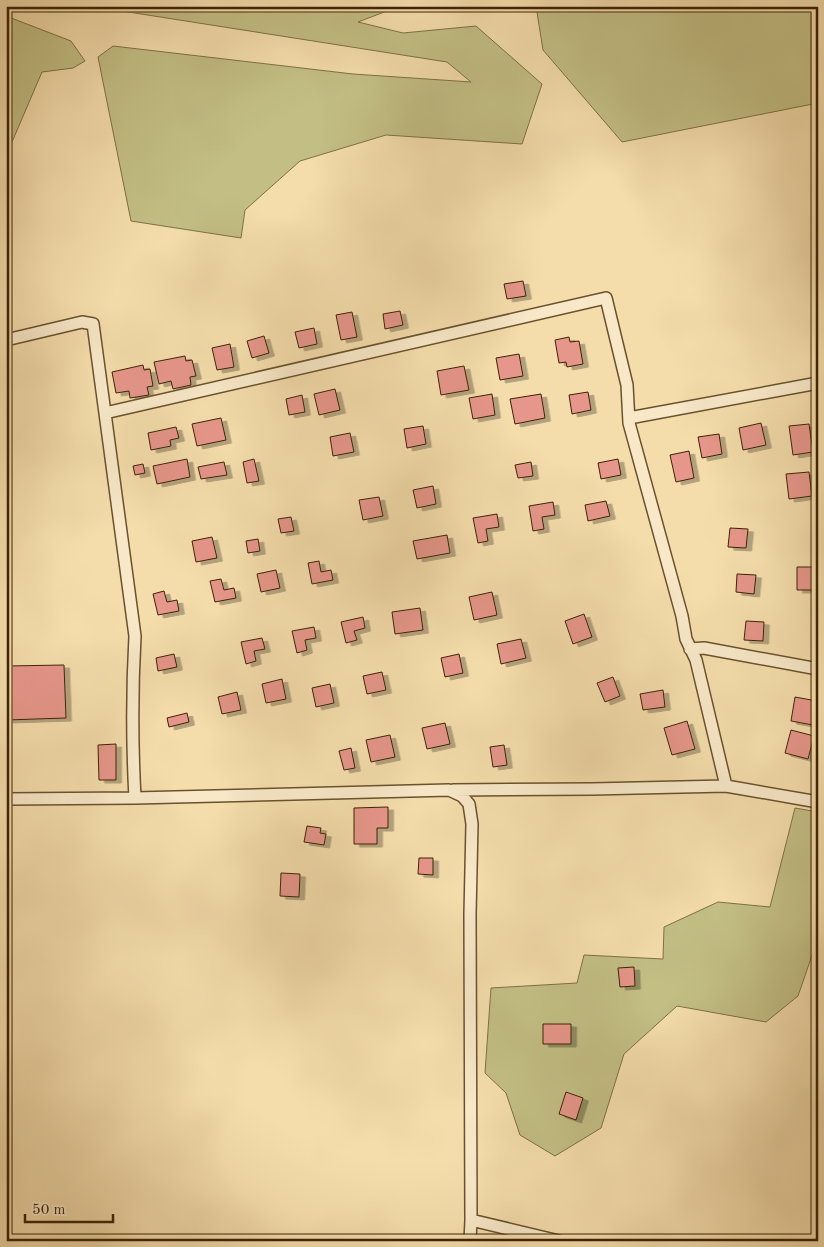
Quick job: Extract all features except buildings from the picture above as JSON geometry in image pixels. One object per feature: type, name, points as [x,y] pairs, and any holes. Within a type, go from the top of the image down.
[{"type":"street","points":[[105,413],[606,298],[627,385],[629,418],[682,616],[686,639],[696,660],[726,786]]},
{"type":"street","points":[[6,340],[82,322],[93,324],[135,636],[133,664],[136,798]]},
{"type":"street","points":[[629,418],[818,383]]},
{"type":"street","points":[[690,649],[704,648],[818,669]]},
{"type":"street","points":[[6,799],[726,786],[818,802]]},
{"type":"street","points":[[449,790],[462,796],[469,804],[472,824],[470,914],[470,1241]]},
{"type":"street","points":[[471,1220],[559,1241]]},
{"type":"shaded area","points":[[112,6],[400,6],[358,22],[403,33],[476,26],[542,84],[522,144],[386,135],[300,161],[245,210],[241,238],[131,221],[98,57],[113,46],[353,74],[471,82],[447,62],[122,11]]},
{"type":"shaded area","points":[[536,6],[818,6],[818,103],[622,142],[543,50]]},
{"type":"shaded area","points":[[6,16],[71,41],[85,61],[73,68],[42,72],[6,156]]},
{"type":"shaded area","points":[[795,808],[818,812],[818,938],[798,996],[766,1022],[677,1006],[624,1054],[601,1128],[555,1156],[520,1135],[506,1093],[485,1073],[491,988],[577,983],[584,955],[663,959],[664,927],[718,902],[770,907]]}]
